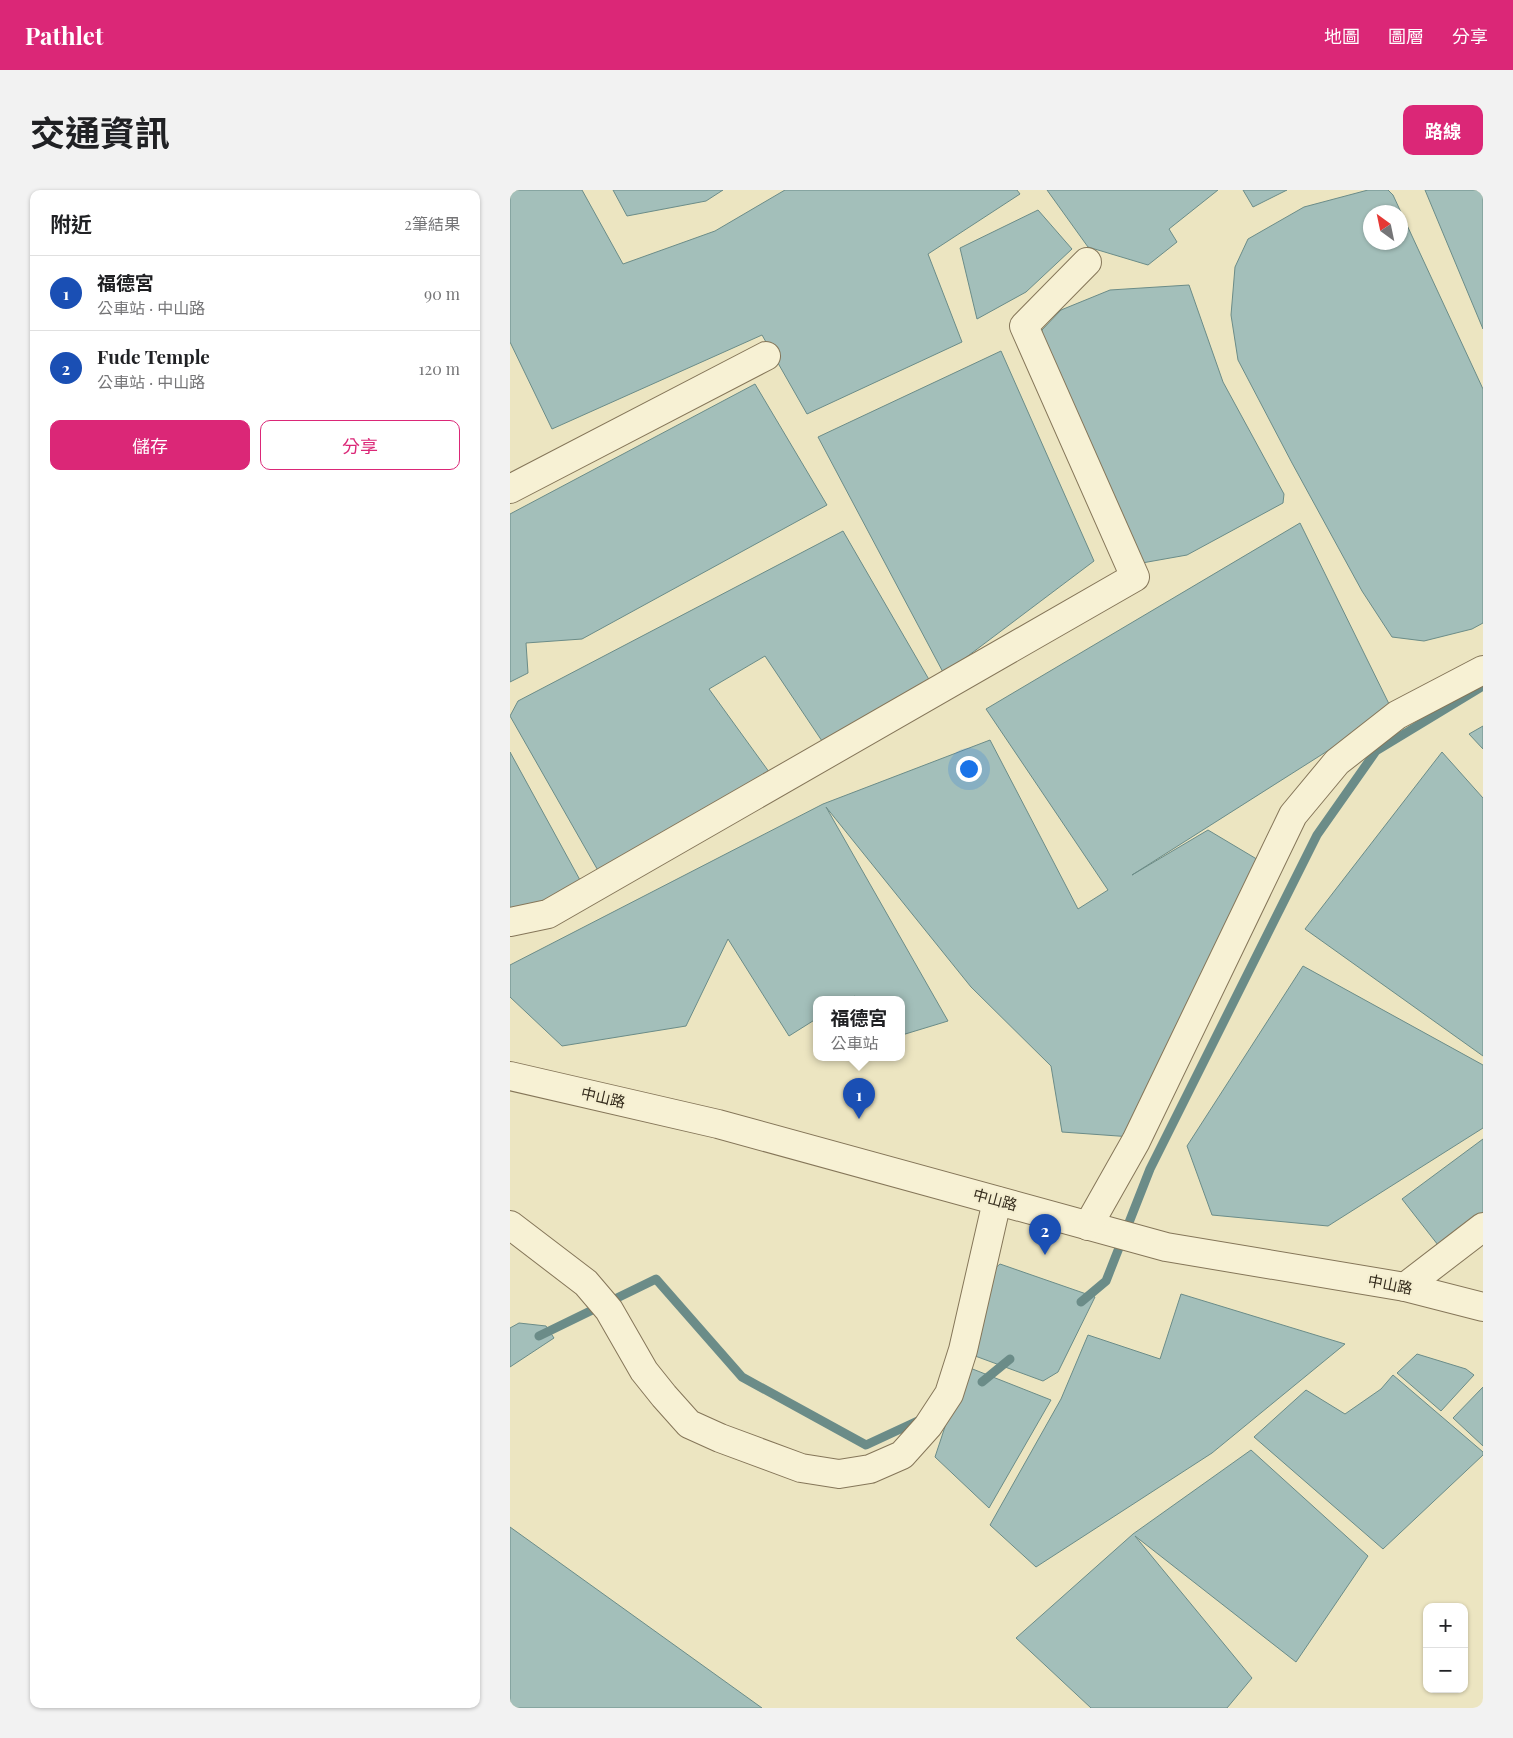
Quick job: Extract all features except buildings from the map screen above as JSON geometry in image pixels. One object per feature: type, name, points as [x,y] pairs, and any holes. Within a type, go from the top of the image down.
[{"type":"street","points":[[510,922],[548,914],[1135,577],[1024,326],[1087,262]]},
{"type":"street","points":[[510,489],[766,356]]},
{"type":"street","points":[[1100,1229],[1136,1141],[1293,815],[1337,762],[1397,715],[1483,670]]},
{"type":"street","name":"中山路","points":[[510,1076],[718,1124],[1166,1247],[1405,1287],[1483,1307]]},
{"type":"street","points":[[510,1225],[586,1283],[609,1310],[644,1371],[689,1424],[720,1438],[801,1468],[839,1474],[870,1469],[902,1455],[928,1426],[949,1394],[963,1350],[997,1200]]},
{"type":"street","points":[[1405,1287],[1483,1227]]},
{"type":"water","points":[[510,190],[582,190],[623,264],[715,231],[785,190],[1017,190],[1020,194],[928,254],[962,342],[807,414],[762,335],[552,429],[510,342]]},
{"type":"water","points":[[613,190],[723,190],[706,201],[627,216]]},
{"type":"water","points":[[1047,190],[1218,190],[1169,229],[1177,242],[1148,265],[1088,247]]},
{"type":"water","points":[[1243,190],[1287,190],[1253,207]]},
{"type":"water","points":[[1368,190],[1388,190],[1393,195],[1398,205],[1363,205],[1363,250],[1408,250],[1408,227],[1483,389],[1483,623],[1472,629],[1424,641],[1392,637],[1362,591],[1238,360],[1231,315],[1235,267],[1248,239],[1304,207]]},
{"type":"water","points":[[1425,190],[1483,190],[1483,329]]},
{"type":"water","points":[[1038,210],[1072,249],[1026,292],[977,319],[960,248]]},
{"type":"water","points":[[1189,285],[1223,382],[1284,494],[1283,503],[1187,555],[1142,563],[1041,356],[1042,330],[1061,310],[1110,290]]},
{"type":"water","points":[[1001,351],[1094,561],[944,674],[818,437]]},
{"type":"water","points":[[755,384],[827,505],[582,639],[526,643],[528,673],[510,682],[510,514]]},
{"type":"water","points":[[1300,523],[1392,710],[1132,875],[1208,830],[1265,864],[1132,1137],[1062,1132],[1051,1066],[971,987],[826,807],[948,1021],[905,1034],[905,996],[813,996],[813,1021],[789,1036],[728,939],[686,1026],[562,1046],[510,997],[510,965],[823,804],[990,740],[1078,909],[1108,890],[986,709]]},
{"type":"water","points":[[843,531],[931,683],[822,741],[765,656],[709,689],[772,776],[600,874],[510,716],[518,701]]},
{"type":"water","points":[[1483,726],[1483,749],[1469,734]]},
{"type":"water","points":[[510,752],[586,891],[510,934]]},
{"type":"water","points":[[1442,752],[1483,798],[1483,1056],[1305,929]]},
{"type":"water","points":[[1303,966],[1483,1065],[1483,1128],[1328,1226],[1212,1215],[1187,1146]]},
{"type":"water","points":[[1483,1139],[1483,1214],[1438,1245],[1402,1199]]},
{"type":"water","points":[[1000,1264],[1095,1297],[1058,1372],[1043,1381],[967,1353],[984,1278]]},
{"type":"water","points":[[1181,1294],[1345,1344],[1212,1453],[1036,1567],[990,1525],[1061,1399],[1088,1335],[1160,1359]]},
{"type":"water","points":[[519,1323],[546,1326],[554,1338],[510,1367],[510,1328]]},
{"type":"water","points":[[1417,1354],[1466,1369],[1474,1375],[1441,1411],[1397,1373]]},
{"type":"water","points":[[965,1366],[1051,1400],[989,1508],[935,1457]]},
{"type":"water","points":[[1393,1375],[1483,1452],[1483,1455],[1383,1549],[1254,1437],[1306,1390],[1345,1414],[1381,1389]]},
{"type":"water","points":[[1483,1387],[1483,1446],[1453,1418]]},
{"type":"water","points":[[1251,1450],[1368,1556],[1296,1662],[1135,1536],[1252,1678],[1227,1708],[1091,1708],[1016,1638],[1133,1534]]},
{"type":"water","points":[[510,1527],[762,1708],[510,1708]]},
{"type":"waterway","points":[[1081,1302],[1106,1281],[1150,1169],[1317,835],[1376,751],[1483,686]]},
{"type":"waterway","points":[[539,1336],[656,1279],[742,1377],[866,1445],[922,1419]]},
{"type":"waterway","points":[[982,1382],[1010,1359]]},
{"type":"place","name":"福德宮","points":[[859,1119]]},
{"type":"place","name":"Fude Temple","points":[[1045,1255]]}]
